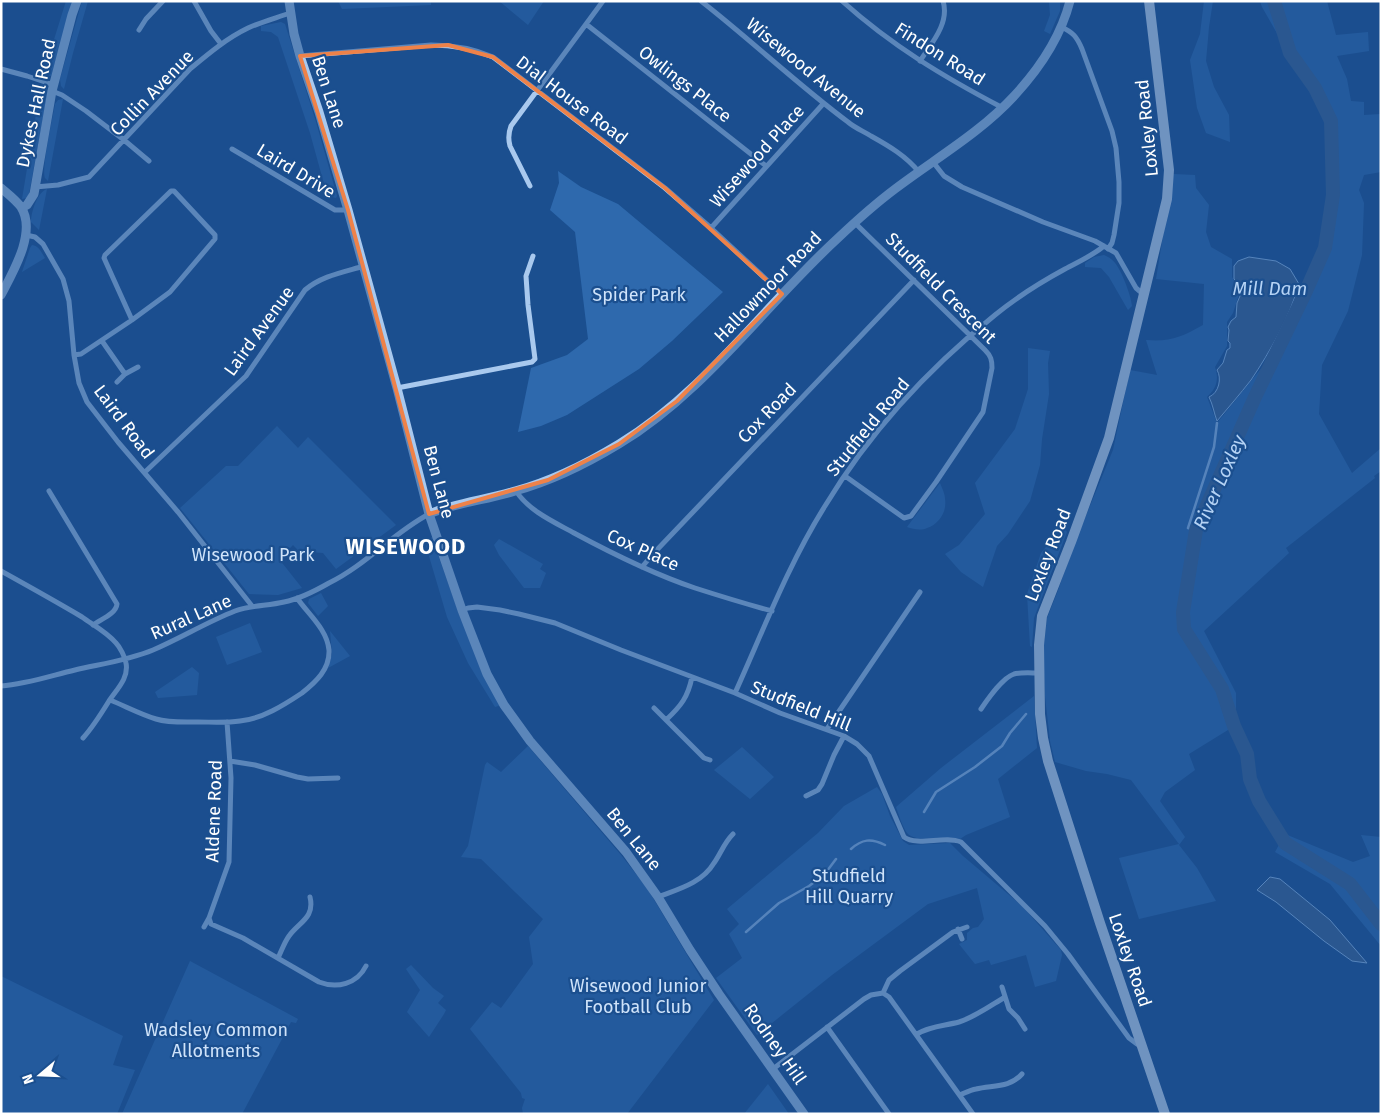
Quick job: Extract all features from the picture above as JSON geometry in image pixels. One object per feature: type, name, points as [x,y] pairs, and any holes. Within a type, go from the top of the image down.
[{"type":"main road","name":"Loxley Road","points":[[1149,1],[1169,170],[1167,199],[1109,438],[1042,616],[1039,673],[1042,738],[1048,761],[1100,923],[1165,1114]]},
{"type":"street","name":"Dykes Hall Road","points":[[22,208],[28,205],[35,187],[53,88],[77,1]]},
{"type":"street","points":[[139,30],[146,19],[163,1]]},
{"type":"street","points":[[194,1],[211,31],[221,44]]},
{"type":"street","name":"Ben Lane","points":[[289,1],[300,56],[322,121],[364,266],[430,514],[462,610],[487,674],[511,716],[530,741],[626,852],[658,897],[719,994]]},
{"type":"street","points":[[530,186],[510,146],[508,133],[537,90],[604,1]]},
{"type":"street","name":"Wisewood Avenue","points":[[701,1],[823,104],[853,126],[900,153],[919,172]]},
{"type":"street","name":"Findon Road","points":[[842,1],[860,18],[920,61],[1002,108]]},
{"type":"street","points":[[920,61],[944,21],[943,1]]},
{"type":"street","name":"Hallowmoor Road","points":[[430,514],[445,508],[516,491],[567,472],[645,428],[718,362],[782,294],[870,208],[966,140],[1002,108],[1026,83],[1044,58],[1061,27],[1070,1]]},
{"type":"street","name":"Collin Avenue","points":[[35,187],[58,185],[89,177],[190,70],[221,44],[250,27],[290,13]]},
{"type":"street","name":"Owlings Place","points":[[586,24],[766,166]]},
{"type":"street","points":[[1061,27],[1069,30],[1076,37],[1082,49],[1112,131],[1116,148],[1119,166],[1119,203],[1112,243],[1106,247]]},
{"type":"street","name":"Dial House Road","points":[[300,56],[448,45],[478,51],[493,57],[665,188],[782,294]]},
{"type":"street","points":[[1,69],[27,76],[53,88],[124,140],[149,161]]},
{"type":"street","name":"Wisewood Place","points":[[711,228],[823,104]]},
{"type":"street","name":"Laird Drive","points":[[232,149],[335,210],[348,210]]},
{"type":"street","points":[[933,162],[944,176],[962,187],[1009,208],[1077,234],[1116,253],[1136,288],[1143,294]]},
{"type":"street","points":[[1,188],[22,208],[26,220],[26,235],[18,261],[1,295]]},
{"type":"street","points":[[74,355],[81,354],[102,341],[132,320],[170,292],[215,239],[216,235],[174,191],[104,258],[132,320]]},
{"type":"street","name":"Studfield Crescent","points":[[845,476],[904,518],[912,516],[979,418],[984,408],[992,361],[990,356],[970,335],[855,222]]},
{"type":"street","name":"Laird Road","points":[[26,235],[35,237],[43,244],[63,279],[69,301],[79,384],[87,402],[118,442],[178,512],[252,606]]},
{"type":"street","name":"Studfield Road","points":[[735,694],[796,558],[825,505],[863,450],[899,406],[948,355],[1018,297],[1064,269],[1106,247]]},
{"type":"street","points":[[397,388],[535,360],[526,276],[533,256]]},
{"type":"street","name":"Laird Avenue","points":[[145,472],[246,376],[305,290],[320,279],[364,266]]},
{"type":"street","name":"Cox Road","points":[[642,567],[652,554],[914,280]]},
{"type":"street","points":[[102,341],[124,374]]},
{"type":"street","points":[[117,382],[124,374],[138,367]]},
{"type":"street","points":[[49,491],[117,604],[117,608],[114,611],[93,625]]},
{"type":"street","name":"Cox Place","points":[[516,491],[527,504],[556,522],[642,567],[694,588],[772,612]]},
{"type":"street","name":"Rural Lane","points":[[1,686],[24,684],[150,651],[237,610],[285,602],[297,598],[332,582],[359,565],[412,524],[430,514]]},
{"type":"street","points":[[1,571],[56,601],[93,625],[116,643],[125,658],[125,677],[122,684],[83,738]]},
{"type":"street","points":[[827,729],[920,592]]},
{"type":"street","points":[[110,700],[157,719],[186,722],[240,721],[277,708],[311,686],[323,674],[328,655],[329,649],[323,632],[297,598]]},
{"type":"street","name":"Studfield Hill","points":[[462,610],[477,607],[500,610],[555,623],[780,713],[827,729],[857,744],[869,756],[904,837],[908,840],[918,841],[951,840],[961,842],[1045,926],[1068,954],[1129,1038],[1142,1046]]},
{"type":"street","points":[[981,709],[988,698],[1009,677],[1016,674],[1039,673]]},
{"type":"street","points":[[666,720],[679,708],[685,699],[692,677]]},
{"type":"street","points":[[654,708],[704,758],[710,760]]},
{"type":"street","name":"Aldene Road","points":[[204,928],[229,862],[230,761],[227,722]]},
{"type":"street","points":[[806,796],[818,790],[822,784],[844,736]]},
{"type":"street","points":[[230,761],[254,765],[297,777],[338,778]]},
{"type":"street","points":[[658,897],[690,885],[700,879],[714,864],[726,841],[732,834]]},
{"type":"street","points":[[278,958],[288,938],[306,920],[311,908],[310,897]]},
{"type":"street","points":[[209,918],[211,924],[243,938],[319,982],[333,986],[346,984],[360,975],[366,966]]},
{"type":"street","points":[[883,993],[889,980],[900,971],[958,929],[967,927]]},
{"type":"street","points":[[958,929],[962,939]]},
{"type":"street","points":[[1002,987],[1009,1009],[1025,1029]]},
{"type":"street","points":[[773,1069],[871,995],[883,993],[890,997],[974,1114]]},
{"type":"street","name":"Rodney Hill","points":[[719,994],[804,1114]]},
{"type":"street","points":[[917,1034],[928,1028],[958,1022],[971,1017],[1005,997]]},
{"type":"street","points":[[827,1027],[889,1114]]},
{"type":"street","points":[[960,1095],[975,1089],[1012,1082],[1022,1074]]},
{"type":"highlighted area","points":[[448,45],[493,57],[665,188],[782,294],[677,401],[619,444],[548,480],[429,514],[348,210],[300,56]]},
{"type":"green space","points":[[66,1],[73,1],[51,76],[43,75]]},
{"type":"green space","points":[[82,1],[88,1],[64,89],[61,86],[60,79]]},
{"type":"green space","points":[[338,1],[431,1],[431,5],[342,9]]},
{"type":"green space","points":[[499,1],[544,1],[528,25]]},
{"type":"green space","points":[[1049,1],[1060,1],[1060,11],[1050,34],[1044,31],[1050,15]]},
{"type":"green space","points":[[1204,1],[1213,1],[1206,61],[1214,87],[1229,115],[1230,142],[1206,133],[1197,108],[1190,60],[1200,34]]},
{"type":"green space","points":[[1260,1],[1327,1],[1336,35],[1368,32],[1369,51],[1337,56],[1347,79],[1351,101],[1364,102],[1364,115],[1381,114],[1381,172],[1364,175],[1359,190],[1364,203],[1362,255],[1348,311],[1322,365],[1319,414],[1352,473],[1381,448],[1381,471],[1374,476],[1375,478],[1286,548],[1289,553],[1204,631],[1236,693],[1236,725],[1189,754],[1195,770],[1165,792],[1160,801],[1185,837],[1179,845],[1197,868],[1216,901],[1139,919],[1119,858],[1179,844],[1131,780],[1086,771],[1055,762],[1050,741],[1045,696],[1043,653],[1047,618],[1076,540],[1113,450],[1130,370],[1157,375],[1146,340],[1176,338],[1203,325],[1204,284],[1156,279],[1173,174],[1195,175],[1196,188],[1209,205],[1206,232],[1211,247],[1232,259],[1232,277],[1240,291],[1233,313],[1227,322],[1227,346],[1215,367],[1216,383],[1207,397],[1217,423],[1272,355],[1301,295],[1309,268],[1323,250],[1333,191],[1334,161],[1318,92],[1304,69],[1287,51]]},
{"type":"green space","points":[[281,22],[285,24],[316,122],[336,198],[326,191],[310,133],[278,37],[271,32],[261,31],[261,26]]},
{"type":"green space","points":[[41,84],[48,91],[29,194],[27,198],[22,199]]},
{"type":"green space","points":[[63,99],[48,181],[44,173],[50,131],[55,104],[58,100]]},
{"type":"green space","name":"Spider Park","points":[[558,171],[581,187],[618,204],[723,292],[672,341],[639,369],[567,415],[541,426],[518,432],[531,368],[567,355],[588,339],[575,232],[550,210],[559,183]]},
{"type":"green space","points":[[47,189],[39,230],[31,222],[32,213],[40,194]]},
{"type":"green space","points":[[32,245],[38,248],[45,258],[22,272],[30,248]]},
{"type":"green space","points":[[1104,255],[1118,267],[1130,295],[1132,306],[1128,310],[1109,277],[1101,268],[1085,267],[1085,263],[1094,257]]},
{"type":"green space","points":[[1028,348],[1050,351],[1048,363],[1049,394],[1040,465],[1030,501],[1008,534],[997,546],[983,587],[961,572],[945,554],[959,545],[985,514],[975,483],[1015,429],[1028,389]]},
{"type":"green space","name":"Wisewood Park","points":[[277,426],[298,448],[308,437],[396,525],[336,569],[323,553],[299,551],[293,545],[279,559],[302,588],[278,595],[249,594],[180,508],[226,466],[238,466]]},
{"type":"green space","points":[[940,483],[945,504],[941,517],[935,524],[925,529],[907,527]]},
{"type":"green space","points":[[1063,526],[1067,532],[1034,618],[1032,647],[1030,646],[1027,594],[1041,553]]},
{"type":"green space","points":[[433,535],[436,549],[460,617],[502,705],[495,707],[468,663],[447,617],[426,546]]},
{"type":"green space","points":[[499,539],[543,564],[540,569],[546,573],[540,588],[524,588],[499,555],[494,545]]},
{"type":"green space","points":[[321,593],[328,606],[318,616],[308,603],[309,599]]},
{"type":"green space","points":[[250,623],[262,652],[227,665],[216,637]]},
{"type":"green space","points":[[330,631],[350,656],[328,668],[332,654]]},
{"type":"green space","points":[[192,667],[199,673],[197,695],[158,698],[155,692]]},
{"type":"green space","name":"Studfield Hill Quarry","points":[[1034,696],[1037,748],[998,779],[1010,817],[960,839],[924,839],[907,833],[896,807],[941,768]]},
{"type":"green space","name":"Wisewood Junior Football Club","points":[[528,746],[647,888],[714,1000],[627,1114],[523,1114],[522,1108],[525,1099],[522,1098],[521,1093],[470,1029],[492,1002],[501,1008],[533,964],[529,937],[543,919],[481,859],[461,857],[468,846],[485,765],[487,762],[501,772]]},
{"type":"green space","points":[[742,747],[774,777],[750,799],[714,770]]},
{"type":"green space","name":"Studfield Hill Quarry","points":[[877,787],[903,841],[909,845],[950,843],[1022,906],[1061,950],[1062,955],[1056,981],[1035,987],[1026,955],[991,965],[989,960],[975,964],[959,944],[967,940],[967,933],[973,928],[978,927],[984,919],[977,888],[928,904],[832,975],[757,1035],[716,978],[742,958],[729,934],[739,924],[727,909],[818,833],[844,806]]},
{"type":"green space","points":[[1285,834],[1353,862],[1370,856],[1361,835],[1381,837],[1381,946],[1330,884],[1275,852]]},
{"type":"green space","name":"Wadsley Common Allotments","points":[[190,961],[298,1019],[296,1023],[291,1022],[242,1114],[122,1114]]},
{"type":"green space","points":[[411,965],[433,988],[444,996],[438,1003],[446,1010],[429,1037],[407,1012],[420,990],[406,969]]},
{"type":"green space","points":[[1,976],[123,1036],[113,1065],[135,1070],[117,1114],[1,1114]]},
{"type":"green space","points":[[768,1084],[789,1114],[744,1114]]},
{"type":"water","name":"Mill Dam","points":[[1249,257],[1276,261],[1290,269],[1299,284],[1285,321],[1265,358],[1251,380],[1217,421],[1209,397],[1219,385],[1219,373],[1217,370],[1223,363],[1227,350],[1230,348],[1228,327],[1236,317],[1237,303],[1243,289],[1234,279],[1234,266],[1238,261]]},
{"type":"water","points":[[1270,877],[1280,879],[1330,920],[1367,963],[1352,961],[1276,902],[1257,890]]},
{"type":"waterway","name":"River Loxley","points":[[1274,1],[1290,53],[1315,88],[1331,121],[1333,195],[1325,248],[1255,397],[1196,530],[1183,612],[1184,629],[1222,689],[1234,726],[1247,754],[1250,779],[1259,801],[1285,843],[1350,884],[1381,924]]},
{"type":"waterway","name":"River Loxley","points":[[1302,285],[1308,287]]},
{"type":"waterway","points":[[1196,530],[1188,528],[1214,447],[1217,423]]},
{"type":"waterway","points":[[924,812],[936,792],[975,767],[1002,746],[1026,714]]},
{"type":"waterway","points":[[851,849],[863,841],[875,841],[885,845]]},
{"type":"waterway","points":[[746,932],[779,903],[824,875],[836,859]]},
{"type":"district","name":"WISEWOOD","points":[[406,546]]}]
